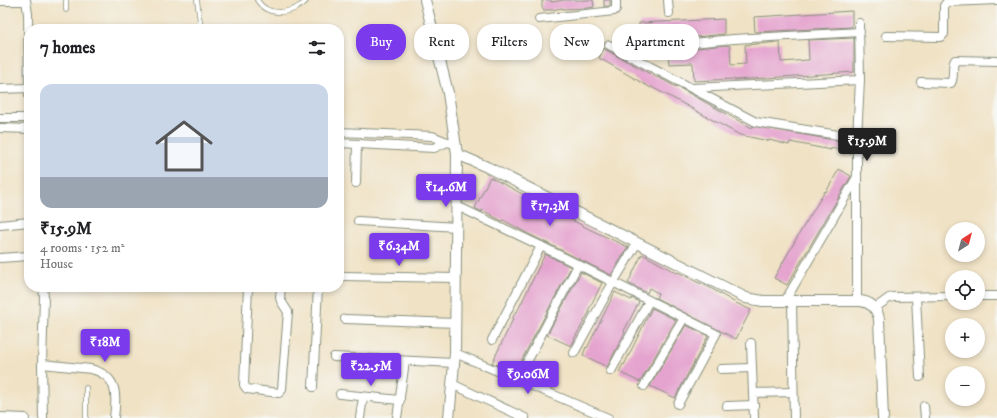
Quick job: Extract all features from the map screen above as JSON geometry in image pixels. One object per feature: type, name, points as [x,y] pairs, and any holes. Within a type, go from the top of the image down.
[{"type":"street","points":[[0,1],[26,0],[28,24]]},
{"type":"street","points":[[425,0],[448,93],[457,206],[455,358],[449,418]]},
{"type":"street","points":[[539,19],[614,12],[616,9],[616,0]]},
{"type":"street","points":[[668,0],[669,13]]},
{"type":"street","points":[[886,36],[940,37],[944,34],[944,6],[946,3],[997,0]]},
{"type":"street","points":[[858,301],[857,138],[860,80],[859,23]]},
{"type":"street","points":[[699,42],[860,32]]},
{"type":"street","points":[[638,60],[756,122],[857,138]]},
{"type":"street","points":[[920,82],[951,83],[953,80],[953,64],[955,60],[997,61]]},
{"type":"street","points":[[693,88],[860,80]]},
{"type":"street","points":[[0,89],[24,88]]},
{"type":"street","points":[[0,118],[24,118]]},
{"type":"street","points":[[0,128],[24,129]]},
{"type":"street","points":[[344,132],[432,136],[453,146],[487,167],[746,298],[763,301],[858,301],[871,304],[878,313],[879,319],[883,418]]},
{"type":"street","points":[[344,143],[434,148],[453,146]]},
{"type":"street","points":[[356,183],[357,144]]},
{"type":"street","points":[[794,418],[794,392],[788,301],[857,176]]},
{"type":"street","points":[[457,206],[541,246],[716,334],[678,404]]},
{"type":"street","points":[[358,221],[457,227]]},
{"type":"street","points":[[0,224],[24,222]]},
{"type":"street","points":[[574,353],[613,282],[637,243]]},
{"type":"street","points":[[492,340],[541,246]]},
{"type":"street","points":[[0,258],[24,256]]},
{"type":"street","points":[[527,362],[578,265]]},
{"type":"street","points":[[344,276],[456,278]]},
{"type":"street","points":[[43,418],[42,364],[44,292]]},
{"type":"street","points":[[248,292],[244,385],[247,389],[279,393],[282,389],[288,312],[281,301],[281,292]]},
{"type":"street","points":[[313,387],[318,292]]},
{"type":"street","points":[[875,308],[889,298],[893,297],[945,296]]},
{"type":"street","points":[[985,296],[997,296]]},
{"type":"street","points":[[916,297],[920,377]]},
{"type":"street","points":[[611,371],[649,301]]},
{"type":"street","points":[[644,386],[684,318]]},
{"type":"street","points":[[345,319],[456,323]]},
{"type":"street","points":[[751,343],[754,418]]},
{"type":"street","points":[[334,357],[405,360],[455,358],[608,418]]},
{"type":"street","points":[[397,418],[405,360]]},
{"type":"street","points":[[42,364],[91,369],[99,371],[105,375],[111,381],[115,389],[114,418]]},
{"type":"street","points":[[721,368],[752,368]]},
{"type":"street","points":[[452,384],[526,418]]},
{"type":"street","points":[[753,393],[794,392]]},
{"type":"street","points":[[340,394],[400,400]]},
{"type":"street","points":[[360,418],[363,397]]},
{"type":"street","points":[[727,406],[754,405]]},
{"type":"street","points":[[924,406],[924,418]]},
{"type":"street","points":[[4,417],[25,418]]},
{"type":"lane","points":[[66,0],[66,10]]},
{"type":"lane","points":[[197,0],[200,24]]},
{"type":"lane","points":[[257,0],[263,7],[276,13],[288,11],[303,5],[307,0]]},
{"type":"lane","points":[[86,388],[86,418]]},
{"type":"building","points":[[551,0],[551,2],[564,0],[593,0],[594,7],[543,10],[542,1]]},
{"type":"building","points":[[604,0],[610,0],[610,6],[604,6]]},
{"type":"building","points":[[852,11],[852,27],[755,32],[754,17]]},
{"type":"building","points":[[724,19],[724,34],[699,37],[699,24],[639,23]]},
{"type":"building","points":[[854,38],[854,72],[734,80],[694,81],[693,63],[669,64],[669,60],[699,60],[699,48],[725,45],[730,46],[731,65],[746,64],[745,45],[780,42],[781,62],[809,60],[808,40]]},
{"type":"building","points":[[604,48],[612,53],[612,60],[625,60],[676,86],[752,128],[753,126],[852,143],[851,153],[831,148],[831,150],[790,142],[789,145],[740,135],[669,96],[651,88],[602,60],[604,60]]},
{"type":"building","points":[[839,169],[851,176],[787,285],[774,278]]},
{"type":"building","points":[[490,177],[591,230],[628,247],[611,275],[503,220],[502,221],[482,210],[482,212],[475,208]]},
{"type":"building","points":[[545,254],[571,267],[522,359],[522,364],[517,373],[492,363],[512,319],[516,311],[517,312]]},
{"type":"building","points":[[642,254],[677,273],[678,272],[707,286],[751,310],[736,339],[656,298],[658,293],[649,288],[647,293],[628,283]]},
{"type":"building","points":[[581,272],[602,283],[588,311],[590,311],[571,346],[547,335]]},
{"type":"building","points":[[615,292],[631,300],[632,298],[639,302],[607,367],[583,355]]},
{"type":"building","points":[[652,308],[676,320],[640,382],[619,372],[623,364],[624,365]]},
{"type":"building","points":[[686,325],[708,336],[675,398],[650,386]]}]
